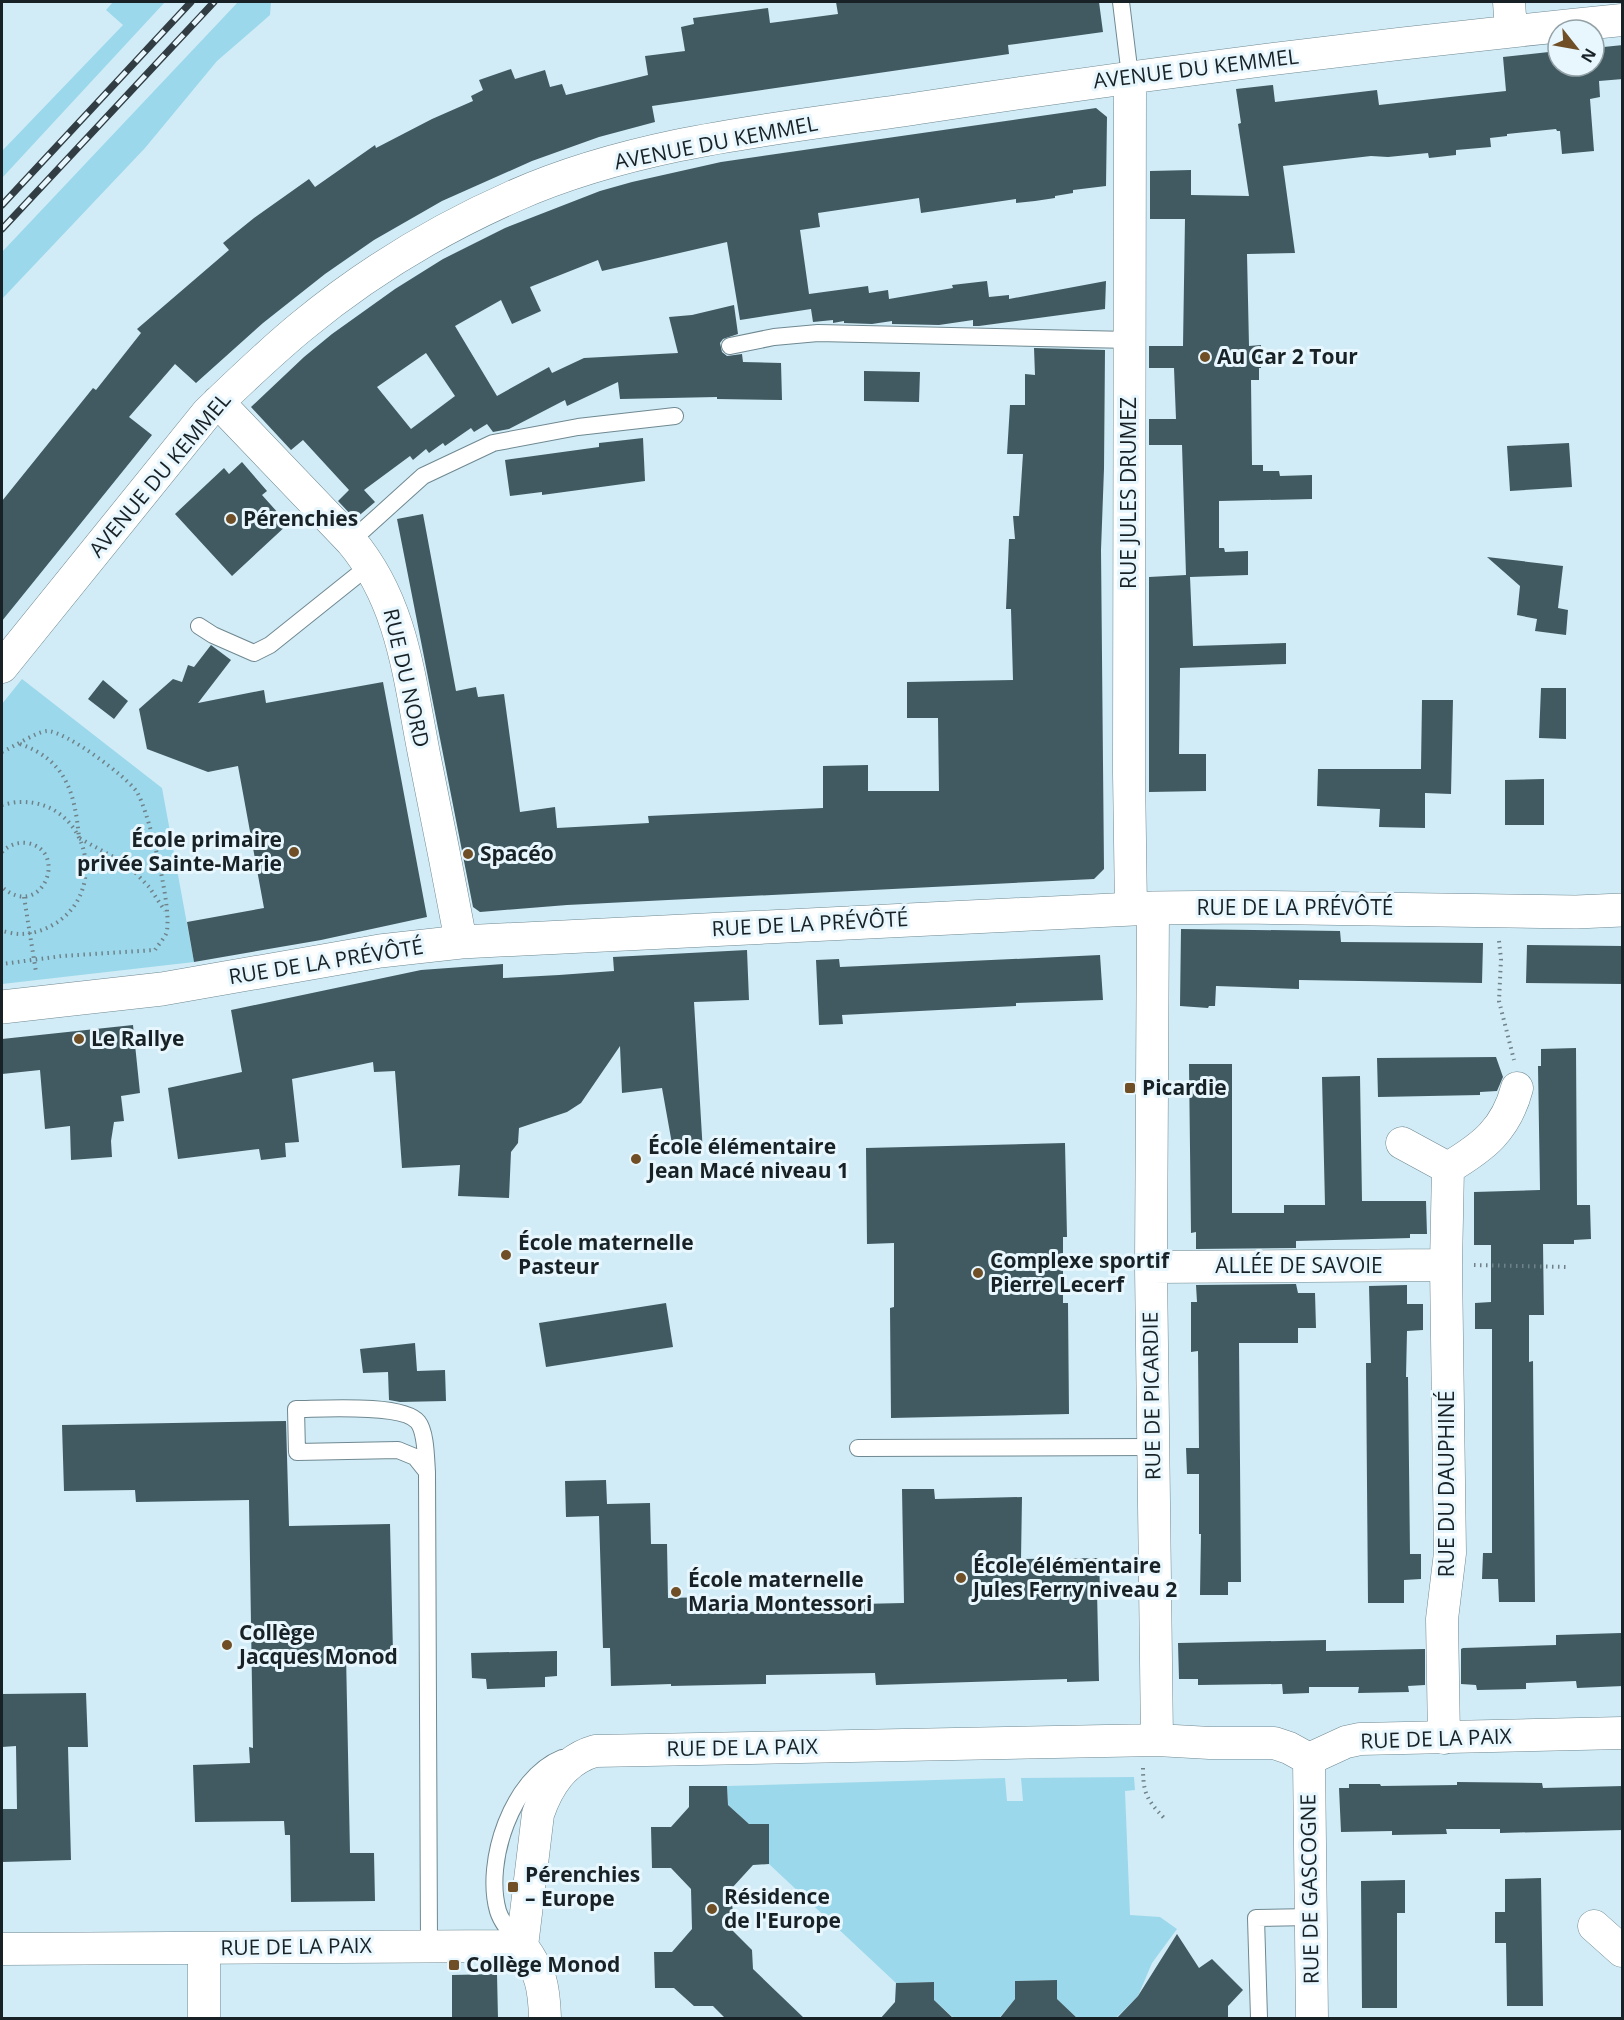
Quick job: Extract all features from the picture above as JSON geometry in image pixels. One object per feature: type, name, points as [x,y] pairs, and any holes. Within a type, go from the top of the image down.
[{"type":"street","name":"AVENUE DU KEMMEL","points":[[2,667],[218,402],[300,327],[386,265],[451,226],[516,195],[614,161],[680,145],[1510,16],[1623,20]]},
{"type":"street","name":"RUE JULES DRUMEZ","points":[[1130,76],[1130,340],[1142,908]]},
{"type":"street","name":"RUE DU NORD","points":[[218,402],[351,541],[370,565],[393,612],[406,658],[461,942]]},
{"type":"street","name":"RUE DE LA PRÉVÔTÉ","points":[[2,1007],[162,989],[380,951],[461,942],[1142,908],[1245,907],[1576,912],[1623,910]]},
{"type":"street","name":"RUE DE PICARDIE","points":[[1142,908],[1153,1447],[1150,1740]]},
{"type":"street","points":[[1402,1143],[1448,1168],[1476,1151],[1499,1128],[1510,1110],[1517,1088]]},
{"type":"street","name":"RUE DU DAUPHINÉ","points":[[1444,1738],[1442,1619],[1450,1553],[1446,1265],[1448,1168]]},
{"type":"street","name":"ALLÉE DE SAVOIE","points":[[1151,1267],[1446,1265]]},
{"type":"street","name":"RUE DE LA PAIX","points":[[2,1949],[522,1946],[538,1814],[542,1803],[551,1783],[565,1768],[578,1758],[595,1751],[1150,1740],[1274,1743],[1309,1759],[1346,1742],[1360,1739],[1623,1733]]},
{"type":"street","name":"RUE DE GASCOGNE","points":[[1309,1759],[1312,2019]]},
{"type":"street","points":[[1594,1926],[1623,1951]]},
{"type":"street","points":[[522,1946],[535,1963],[542,1982],[545,2019]]},
{"type":"street","points":[[204,1949],[204,2019]]},
{"type":"lane","points":[[1121,2],[1130,76]]},
{"type":"lane","points":[[730,346],[774,337],[818,333],[1130,340]]},
{"type":"lane","points":[[351,541],[423,476],[493,443],[578,427],[675,416]]},
{"type":"lane","points":[[199,626],[213,635],[254,653],[270,645],[370,565]]},
{"type":"lane","points":[[427,1472],[415,1457],[398,1450],[297,1452],[296,1408],[379,1409],[404,1413],[418,1422],[424,1441],[427,1472],[429,1946]]},
{"type":"lane","points":[[858,1448],[1153,1447]]},
{"type":"lane","points":[[1259,2019],[1256,1918],[1311,1917]]},
{"type":"path","points":[[2,752],[46,731],[56,733],[78,743],[136,791],[147,813],[165,890],[166,912],[166,933],[155,950],[62,956],[2,964]]},
{"type":"path","points":[[19,744],[36,750],[63,774],[76,807],[79,838]]},
{"type":"path","points":[[2,805],[20,802],[40,804],[58,813],[73,827],[83,844],[87,864],[85,884],[77,903],[62,920],[42,930],[20,934],[2,931]]},
{"type":"path","points":[[79,838],[128,865],[166,912]]},
{"type":"path","points":[[2,852],[14,843],[32,844],[40,849],[49,865],[46,883],[40,890],[24,897],[15,896],[2,887]]},
{"type":"path","points":[[24,897],[41,1003]]},
{"type":"path","points":[[1493,910],[1501,959],[1499,1001],[1512,1050],[1517,1088]]},
{"type":"path","points":[[1446,1265],[1568,1267]]},
{"type":"path","points":[[1150,1740],[1145,1793],[1150,1803],[1164,1818]]},
{"type":"shaded area","points":[[113,2],[165,2],[2,178],[2,151],[123,25],[106,10]]},
{"type":"shaded area","points":[[238,2],[271,2],[270,15],[217,61],[145,148],[2,299],[2,252]]},
{"type":"shaded area","points":[[22,679],[162,788],[194,962],[2,984],[2,704]]},
{"type":"shaded area","points":[[1134,1777],[1135,1790],[1125,1791],[1130,1915],[1160,1917],[1177,1929],[1152,1963],[1138,1996],[1116,2018],[1077,2018],[1057,1999],[1057,1980],[1015,1981],[1015,1999],[999,2018],[954,2018],[934,2000],[934,1982],[896,1983],[769,1864],[769,1824],[749,1824],[728,1805],[727,1786],[1005,1778],[1007,1801],[1023,1801],[1021,1778]]},
{"type":"building","points":[[836,2],[1099,2],[1103,32],[1008,45],[1009,54],[652,106],[655,122],[599,137],[532,161],[442,201],[374,240],[325,274],[263,323],[196,383],[175,364],[129,417],[152,435],[2,621],[2,501],[93,388],[96,390],[141,333],[137,329],[229,250],[223,243],[254,218],[309,179],[315,187],[375,145],[376,148],[473,101],[471,96],[483,90],[479,80],[511,69],[515,79],[545,70],[550,87],[562,84],[566,95],[648,75],[645,56],[685,51],[681,27],[694,24],[693,18],[768,8],[770,23],[838,14]]},
{"type":"building","points":[[1623,45],[1623,79],[1599,81],[1600,97],[1590,99],[1594,151],[1562,154],[1560,131],[1556,129],[1490,138],[1491,147],[1456,150],[1456,155],[1429,158],[1428,153],[1388,157],[1371,156],[1283,166],[1295,253],[1247,254],[1249,346],[1261,345],[1259,380],[1251,380],[1252,465],[1263,465],[1263,471],[1279,471],[1280,476],[1312,475],[1312,499],[1219,501],[1219,548],[1224,548],[1225,552],[1248,551],[1248,575],[1190,577],[1193,646],[1286,643],[1286,664],[1180,668],[1179,754],[1206,754],[1206,791],[1149,792],[1149,577],[1186,575],[1182,445],[1149,445],[1149,419],[1176,419],[1174,368],[1149,368],[1149,346],[1183,346],[1185,219],[1150,219],[1150,171],[1191,170],[1191,195],[1249,196],[1238,124],[1241,123],[1236,89],[1273,85],[1275,102],[1377,90],[1379,105],[1506,91],[1503,57],[1546,52],[1546,78],[1606,78],[1606,47]]},
{"type":"building","points":[[1096,108],[1107,117],[1106,186],[1073,190],[1073,193],[1035,201],[1016,203],[1016,199],[921,213],[919,198],[818,213],[820,227],[800,230],[809,294],[868,286],[869,293],[888,290],[889,299],[953,288],[952,285],[987,281],[989,297],[1009,295],[1009,299],[1106,281],[1105,309],[979,326],[973,326],[973,320],[939,325],[892,324],[892,321],[872,324],[844,323],[844,321],[833,323],[833,320],[813,322],[811,309],[740,320],[727,242],[602,271],[598,260],[530,287],[541,311],[512,324],[501,300],[455,326],[497,396],[549,367],[552,373],[584,358],[678,353],[669,317],[692,315],[734,305],[738,334],[723,339],[720,343],[722,352],[727,356],[742,354],[743,362],[781,363],[782,400],[717,399],[717,397],[620,399],[618,382],[567,406],[565,400],[509,429],[493,432],[487,424],[474,432],[471,428],[445,446],[443,443],[429,453],[426,449],[413,460],[410,456],[364,490],[375,502],[355,519],[338,501],[349,490],[303,440],[291,450],[251,407],[332,334],[395,289],[443,259],[505,228],[600,191],[721,162]],"holes":[[[426,353],[455,396],[411,429],[377,387]]]},
{"type":"building","points":[[1034,348],[1105,350],[1101,550],[1104,869],[1094,879],[567,905],[480,912],[473,907],[397,519],[423,514],[456,691],[476,687],[478,697],[504,694],[520,812],[555,807],[557,828],[649,823],[648,816],[823,808],[823,766],[868,765],[868,791],[939,791],[938,718],[907,718],[907,682],[1013,680],[1011,609],[1006,609],[1009,539],[1015,539],[1013,516],[1019,516],[1023,454],[1007,454],[1010,405],[1025,405],[1025,374],[1035,375]]},
{"type":"building","points":[[864,371],[920,372],[919,402],[864,401]]},
{"type":"building","points":[[643,438],[645,481],[542,495],[542,492],[510,496],[505,460],[599,447],[599,443]]},
{"type":"building","points":[[1569,443],[1572,487],[1510,491],[1507,446]]},
{"type":"building","name":"Pérenchies","points":[[242,462],[267,491],[262,495],[288,524],[232,576],[175,514],[224,468],[229,474]]},
{"type":"building","points":[[1487,557],[1563,566],[1558,608],[1568,610],[1566,635],[1535,631],[1537,619],[1517,615],[1520,586]]},
{"type":"building","name":"École primaire privée Sainte-Marie","points":[[211,645],[231,660],[198,703],[264,690],[266,703],[383,682],[427,917],[321,940],[194,962],[187,922],[264,908],[238,766],[208,772],[147,749],[139,709],[173,679],[182,682],[188,665],[194,667]]},
{"type":"building","points":[[103,680],[128,701],[114,719],[88,699]]},
{"type":"building","points":[[1541,688],[1566,688],[1566,739],[1539,738]]},
{"type":"building","points":[[1422,700],[1453,700],[1451,794],[1425,793],[1425,828],[1379,827],[1380,809],[1317,806],[1318,769],[1421,769]]},
{"type":"building","points":[[1544,779],[1544,825],[1505,825],[1505,780]]},
{"type":"building","points":[[1181,929],[1340,931],[1341,942],[1483,943],[1482,983],[1299,980],[1299,989],[1216,986],[1215,1006],[1208,1008],[1180,1006]]},
{"type":"building","points":[[1527,945],[1623,946],[1623,984],[1526,983]]},
{"type":"building","points":[[747,950],[749,1000],[694,1002],[703,1153],[674,1155],[662,1088],[622,1093],[620,1046],[581,1103],[567,1112],[519,1128],[518,1143],[511,1152],[509,1198],[458,1196],[460,1165],[402,1168],[395,1071],[374,1072],[373,1062],[292,1079],[299,1142],[285,1143],[286,1157],[261,1160],[259,1149],[178,1159],[168,1088],[242,1072],[231,1010],[421,970],[503,964],[503,978],[559,975],[614,971],[613,957]]},
{"type":"building","points":[[1100,955],[1103,1000],[1016,1003],[1016,1006],[842,1015],[843,1024],[819,1025],[816,960],[839,959],[840,967]]},
{"type":"building","points":[[133,1025],[140,1093],[121,1096],[124,1121],[114,1122],[111,1141],[112,1157],[71,1160],[70,1126],[45,1129],[40,1070],[2,1074],[2,1039]]},
{"type":"building","points":[[1576,1048],[1577,1205],[1590,1205],[1591,1239],[1574,1240],[1574,1244],[1543,1244],[1544,1315],[1529,1315],[1529,1362],[1533,1361],[1535,1602],[1499,1602],[1498,1579],[1482,1579],[1483,1553],[1492,1553],[1492,1329],[1475,1329],[1475,1303],[1491,1302],[1491,1245],[1474,1245],[1474,1192],[1540,1190],[1538,1066],[1541,1066],[1541,1049]]},
{"type":"building","points":[[1496,1057],[1503,1077],[1497,1091],[1480,1092],[1480,1095],[1378,1097],[1377,1058]]},
{"type":"building","points":[[1189,1064],[1232,1064],[1232,1213],[1284,1213],[1284,1205],[1325,1205],[1322,1077],[1360,1076],[1362,1201],[1426,1201],[1427,1234],[1410,1234],[1410,1238],[1296,1241],[1296,1248],[1196,1249],[1196,1232],[1191,1233]]},
{"type":"building","name":"Complexe sportif Pierre Lecerf","points":[[1065,1143],[1067,1237],[1063,1237],[1063,1303],[1068,1303],[1069,1414],[891,1418],[890,1308],[894,1307],[894,1243],[867,1244],[866,1148]]},
{"type":"building","points":[[1296,1284],[1298,1293],[1315,1293],[1316,1328],[1298,1328],[1298,1343],[1239,1343],[1241,1582],[1228,1582],[1228,1595],[1200,1595],[1199,1474],[1187,1474],[1186,1448],[1199,1448],[1198,1351],[1191,1352],[1191,1302],[1197,1302],[1196,1285]]},
{"type":"building","points":[[1407,1285],[1407,1304],[1423,1304],[1423,1330],[1407,1331],[1406,1377],[1408,1377],[1410,1554],[1421,1554],[1421,1579],[1404,1580],[1404,1603],[1368,1603],[1366,1363],[1371,1363],[1369,1286]]},
{"type":"building","points":[[666,1303],[673,1347],[546,1367],[539,1323]]},
{"type":"building","points":[[415,1343],[417,1371],[445,1370],[446,1401],[400,1402],[389,1400],[388,1372],[363,1373],[360,1349]]},
{"type":"building","points":[[286,1421],[289,1526],[390,1524],[393,1653],[346,1654],[350,1853],[374,1853],[375,1901],[291,1902],[290,1835],[285,1835],[284,1821],[195,1822],[193,1765],[250,1763],[249,1747],[253,1748],[249,1500],[136,1502],[135,1490],[64,1491],[62,1425]]},
{"type":"building","points":[[606,1480],[607,1504],[650,1503],[651,1544],[667,1544],[668,1598],[708,1597],[709,1613],[786,1611],[786,1604],[860,1601],[860,1604],[904,1603],[902,1489],[934,1489],[935,1499],[1022,1497],[1021,1559],[1099,1558],[1100,1591],[1097,1591],[1099,1681],[1067,1682],[1067,1679],[876,1685],[875,1673],[766,1675],[766,1684],[611,1686],[610,1648],[603,1648],[599,1516],[566,1517],[565,1481]]},
{"type":"building","points":[[1621,1633],[1623,1686],[1577,1688],[1576,1681],[1526,1683],[1526,1689],[1477,1690],[1476,1685],[1461,1684],[1461,1649],[1463,1648],[1556,1645],[1556,1635]]},
{"type":"building","points":[[1326,1640],[1326,1651],[1425,1649],[1425,1685],[1408,1686],[1409,1692],[1358,1693],[1359,1687],[1309,1687],[1309,1693],[1283,1694],[1282,1684],[1198,1685],[1198,1679],[1179,1679],[1178,1643]]},
{"type":"building","points":[[557,1651],[557,1676],[545,1677],[545,1687],[487,1689],[486,1679],[472,1678],[471,1653]]},
{"type":"building","points":[[86,1693],[88,1747],[68,1747],[71,1860],[2,1862],[2,1809],[17,1809],[16,1746],[2,1747],[2,1694]]},
{"type":"building","points":[[1457,1782],[1542,1783],[1543,1788],[1623,1786],[1623,1830],[1500,1833],[1500,1829],[1446,1829],[1447,1834],[1392,1835],[1392,1831],[1341,1832],[1339,1788],[1349,1788],[1349,1784],[1457,1785]]},
{"type":"building","name":"Résidence de l'Europe","points":[[689,1786],[727,1786],[728,1805],[749,1824],[769,1824],[769,1864],[753,1865],[732,1888],[733,1931],[752,1950],[753,1969],[805,2019],[726,2019],[713,2006],[694,2006],[674,1988],[655,1988],[654,1952],[672,1952],[692,1929],[691,1889],[671,1868],[652,1868],[651,1827],[671,1827],[689,1807]]},
{"type":"building","points":[[1541,1878],[1543,2006],[1507,2006],[1506,1943],[1495,1943],[1495,1912],[1505,1912],[1505,1879]]},
{"type":"building","points":[[1405,1880],[1405,1913],[1397,1913],[1397,2008],[1362,2008],[1361,1881]]},
{"type":"building","points":[[1177,1934],[1199,1968],[1212,1959],[1243,1990],[1228,2006],[1228,2019],[1116,2019],[1138,1996]]},
{"type":"building","points":[[497,1974],[498,2019],[452,2019],[452,1975]]},
{"type":"building","points":[[1057,1980],[1057,1999],[1078,2019],[999,2019],[1015,1999],[1015,1981]]},
{"type":"building","points":[[934,1982],[934,2000],[954,2019],[880,2019],[895,2002],[896,1983]]},
{"type":"railway","points":[[2,205],[191,2]]},
{"type":"railway","points":[[2,229],[214,2]]},
{"type":"place","name":"Au Car 2 Tour","points":[[1205,357]]},
{"type":"place","name":"Pérenchies","points":[[231,519]]},
{"type":"place","name":"École primaire privée Sainte-Marie","points":[[294,852]]},
{"type":"place","name":"Spacéo","points":[[468,854]]},
{"type":"place","name":"Le Rallye","points":[[79,1039]]},
{"type":"place","name":"Picardie","points":[[1130,1088]]},
{"type":"place","name":"École élémentaire Jean Macé niveau 1","points":[[636,1159]]},
{"type":"place","name":"École maternelle Pasteur","points":[[506,1255]]},
{"type":"place","name":"Complexe sportif Pierre Lecerf","points":[[978,1273]]},
{"type":"place","name":"École élémentaire Jules Ferry niveau 2","points":[[961,1578]]},
{"type":"place","name":"École maternelle Maria Montessori","points":[[676,1592]]},
{"type":"place","name":"Collège Jacques Monod","points":[[227,1645]]},
{"type":"place","name":"Pérenchies – Europe","points":[[513,1887]]},
{"type":"place","name":"Résidence de l'Europe","points":[[712,1909]]},
{"type":"place","name":"Collège Monod","points":[[454,1965]]}]
